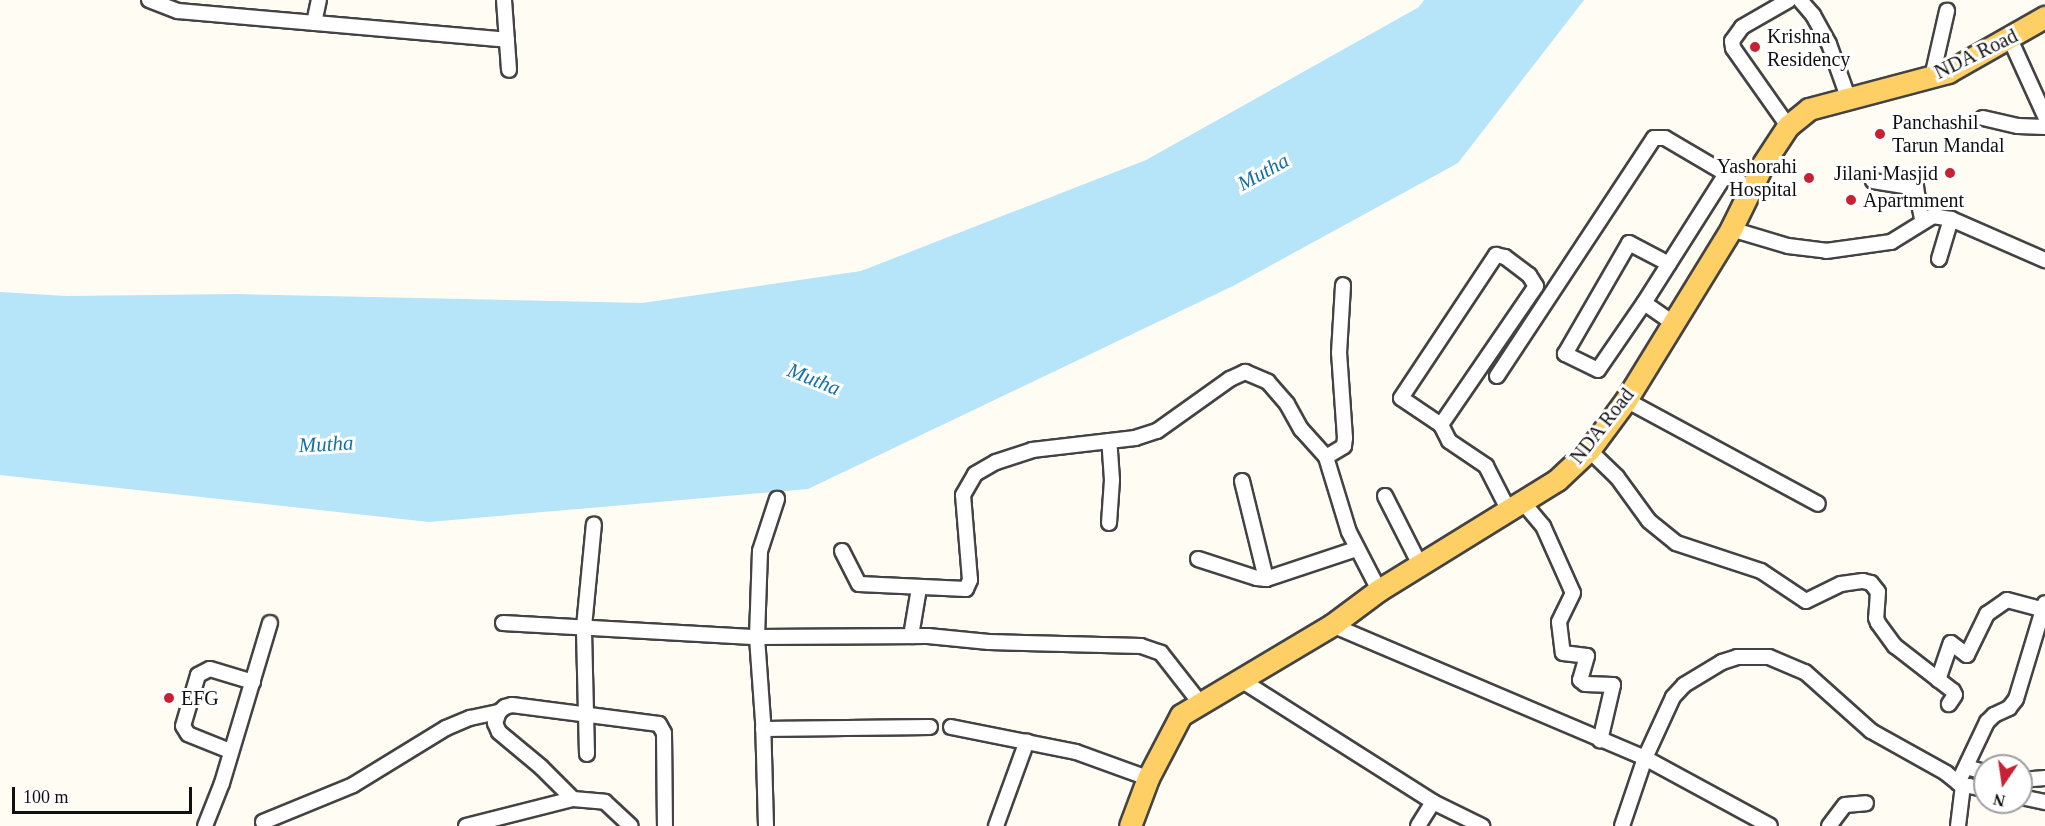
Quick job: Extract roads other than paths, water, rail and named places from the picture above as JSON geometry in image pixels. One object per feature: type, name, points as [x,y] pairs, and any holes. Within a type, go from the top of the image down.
[{"type":"main road","name":"NDA Road","points":[[1130,826],[1148,778],[1181,715],[1332,625],[1379,590],[1557,480],[1589,450],[1626,400],[1731,229],[1751,188],[1788,126],[1809,110],[1932,77],[1968,62],[2045,17]]},
{"type":"street","points":[[149,0],[178,11],[507,40]]},
{"type":"street","points":[[314,23],[319,0]]},
{"type":"street","points":[[504,0],[509,70]]},
{"type":"street","points":[[1788,126],[1734,48],[1732,41],[1742,27],[1789,0]]},
{"type":"street","points":[[1800,0],[1814,15],[1858,97]]},
{"type":"street","points":[[1932,77],[1947,11]]},
{"type":"street","points":[[2010,39],[2045,116]]},
{"type":"street","points":[[1983,118],[2018,126],[2045,127]]},
{"type":"street","points":[[1497,376],[1654,138],[1665,138],[1751,188]]},
{"type":"street","points":[[1669,264],[1629,243],[1565,354],[1598,370],[1644,303],[1669,264],[1726,174]]},
{"type":"street","points":[[1873,181],[1916,188],[1922,220]]},
{"type":"street","points":[[1731,229],[1788,246],[1826,251],[1891,242],[1922,220],[1933,216],[1951,219],[2045,260]]},
{"type":"street","points":[[1939,260],[1951,219]]},
{"type":"street","points":[[1441,425],[1536,286],[1529,274],[1505,257],[1496,255],[1401,398],[1441,425],[1449,441],[1486,466],[1514,505],[1543,526],[1573,593],[1559,622],[1563,653],[1587,656],[1580,680],[1585,684],[1613,685],[1600,741]]},
{"type":"street","points":[[1326,457],[1344,446],[1345,438],[1339,353],[1343,285]]},
{"type":"street","points":[[1644,303],[1673,323]]},
{"type":"street","points":[[842,551],[859,584],[966,589],[969,586],[963,495],[975,474],[996,462],[1032,450],[1136,438],[1157,431],[1230,379],[1245,372],[1268,382],[1287,404],[1301,429],[1326,457],[1356,549],[1379,590]]},
{"type":"street","points":[[1626,400],[1818,504]]},
{"type":"street","points":[[1109,441],[1112,480],[1109,523]]},
{"type":"street","points":[[1589,450],[1617,477],[1650,521],[1676,543],[1723,556],[1767,573],[1806,601],[1841,584],[1863,581],[1871,584],[1878,592],[1875,618],[1878,623],[1895,646],[1953,692],[1955,695],[1949,704]]},
{"type":"street","points":[[1242,482],[1266,579]]},
{"type":"street","points":[[1385,495],[1420,565]]},
{"type":"street","points":[[766,826],[757,637],[760,551],[777,500]]},
{"type":"street","points":[[586,754],[584,627],[594,524]]},
{"type":"street","points":[[1198,559],[1266,579],[1356,549]]},
{"type":"street","points":[[911,636],[919,588]]},
{"type":"street","points":[[1938,680],[1951,642],[1967,655],[1987,614],[2007,600],[2045,608],[2016,699],[2009,708],[1994,715],[1987,722],[1966,767],[1961,785],[1958,826]]},
{"type":"street","points":[[205,826],[222,783],[270,622]]},
{"type":"street","points":[[503,623],[757,637],[911,636],[989,642],[1141,646],[1161,653],[1200,703]]},
{"type":"street","points":[[1332,625],[1600,741],[1645,758],[1770,826]]},
{"type":"street","points":[[1622,826],[1645,758],[1673,697],[1684,685],[1722,662],[1737,657],[1769,657],[1814,678],[1871,732],[1946,772],[1961,785],[1973,787]]},
{"type":"street","points":[[230,751],[188,734],[183,726],[198,675],[210,669],[253,682]]},
{"type":"street","points":[[1241,680],[1433,802],[1482,826]]},
{"type":"street","points":[[263,822],[353,785],[446,728],[470,718],[499,712],[513,705],[659,724],[664,732],[665,826]]},
{"type":"street","points":[[499,712],[495,723],[499,732],[541,767],[573,799]]},
{"type":"street","points":[[763,729],[930,727]]},
{"type":"street","points":[[951,727],[1077,752],[1148,778]]},
{"type":"street","points":[[996,826],[1027,741]]},
{"type":"street","points":[[1966,767],[1973,769]]},
{"type":"street","points":[[466,826],[573,799],[604,802],[631,826]]},
{"type":"street","points":[[1418,826],[1433,802]]},
{"type":"street","points":[[1829,826],[1845,805],[1866,802]]},
{"type":"water","name":"Mutha","points":[[1424,0],[1584,0],[1458,163],[1235,285],[808,489],[429,522],[0,475],[0,292],[67,296],[237,294],[642,303],[861,271],[1146,160],[1419,7]]},
{"type":"place","name":"Krishna Residency","points":[[1755,47]]},
{"type":"place","name":"Panchashil Tarun Mandal","points":[[1880,134]]},
{"type":"place","name":"Jilani Masjid","points":[[1950,173]]},
{"type":"place","name":"Yashorahi Hospital","points":[[1809,178]]},
{"type":"place","name":"Apartmment","points":[[1851,200]]},
{"type":"place","name":"EFG","points":[[169,698]]}]
